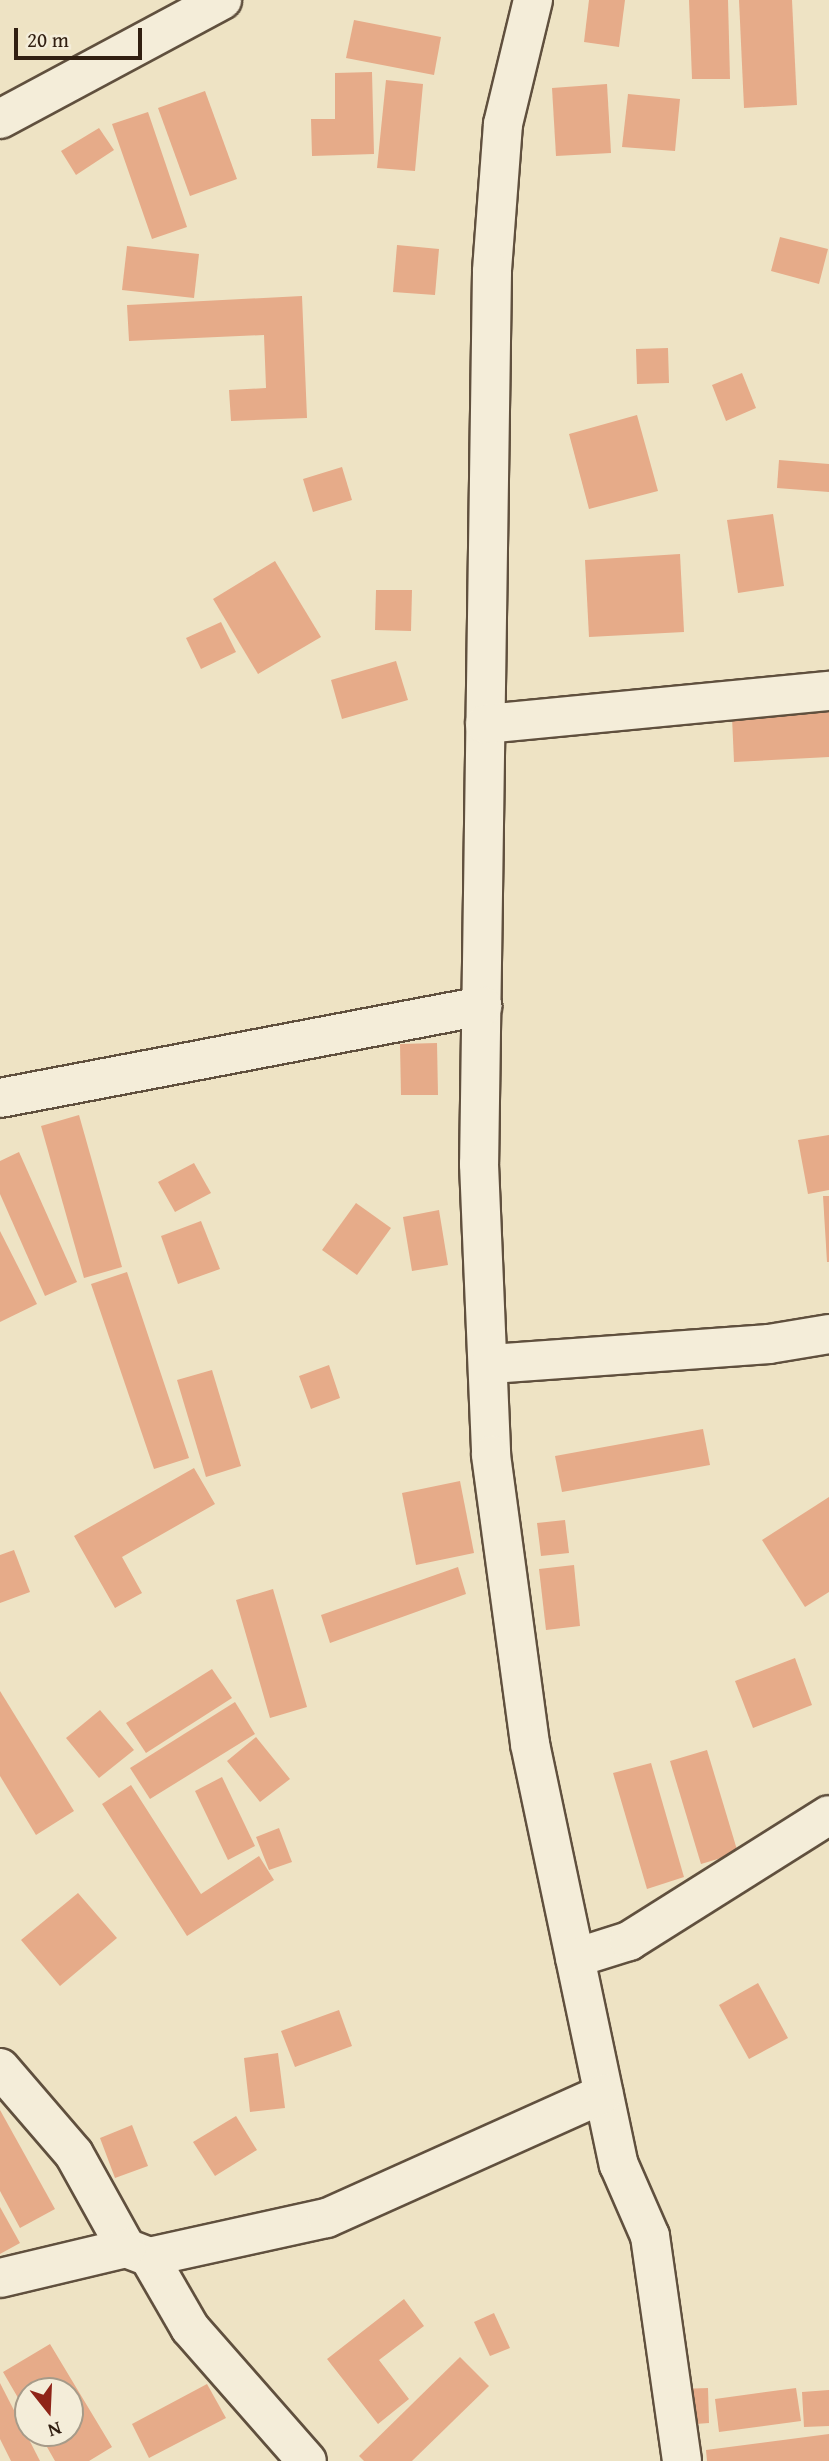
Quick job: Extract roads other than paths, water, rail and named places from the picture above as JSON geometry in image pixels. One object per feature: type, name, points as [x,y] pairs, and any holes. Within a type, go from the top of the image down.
[{"type":"street","points":[[0,119],[222,0]]},
{"type":"street","points":[[533,0],[503,124],[493,258],[479,1164],[491,1364],[491,1455],[530,1744],[619,2165],[650,2236],[682,2461]]},
{"type":"street","points":[[485,724],[829,691]]},
{"type":"street","points":[[0,1098],[482,1006]]},
{"type":"street","points":[[491,1364],[769,1344],[829,1334]]},
{"type":"street","points":[[575,1958],[629,1941],[829,1815]]},
{"type":"street","points":[[0,2068],[75,2154],[190,2328],[307,2461]]},
{"type":"street","points":[[0,2278],[327,2218],[603,2094]]}]
